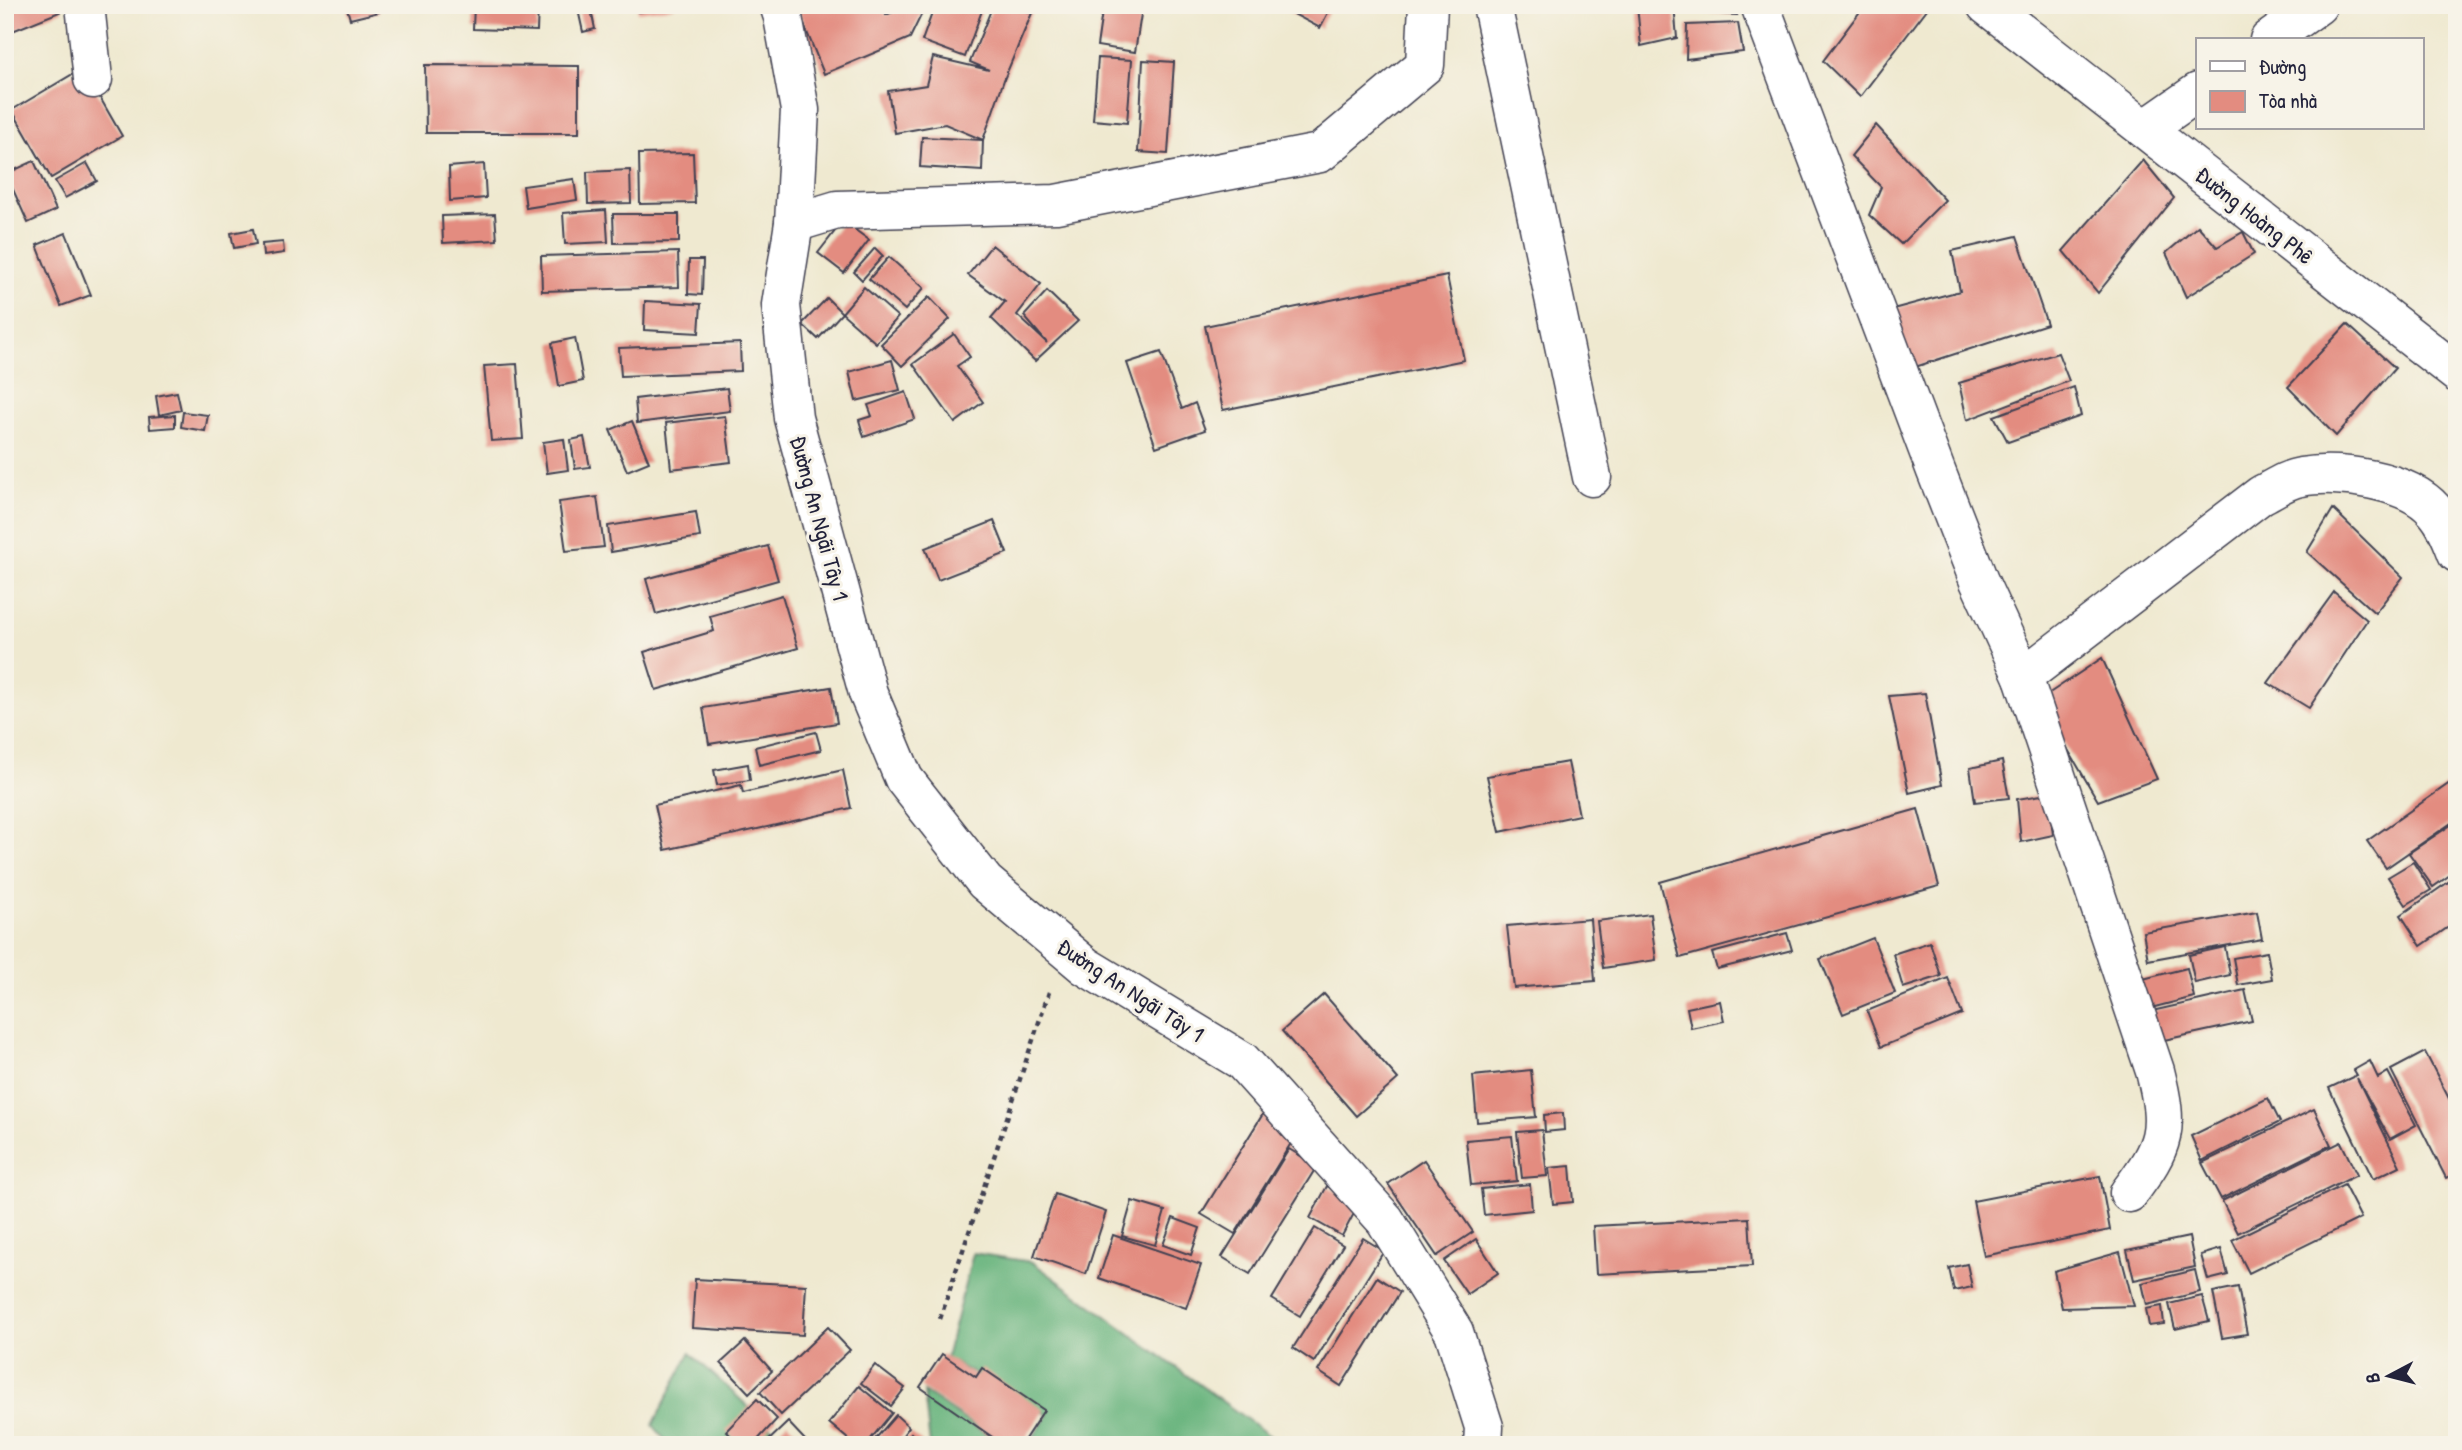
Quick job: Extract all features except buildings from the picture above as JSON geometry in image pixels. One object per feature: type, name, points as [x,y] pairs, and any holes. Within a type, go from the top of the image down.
[{"type":"street","points":[[85,5],[93,79]]},
{"type":"street","name":"Đường An Ngãi Tây 1","points":[[779,5],[800,110],[794,223],[781,305],[793,418],[868,693],[904,779],[985,882],[1085,966],[1242,1061],[1385,1220],[1454,1332],[1484,1427],[1483,1445]]},
{"type":"street","points":[[794,223],[837,211],[1056,204],[1321,153],[1425,65],[1428,5]]},
{"type":"street","points":[[1492,5],[1591,477]]},
{"type":"street","points":[[1760,5],[1979,581],[2023,677],[2155,1071],[2162,1097],[2164,1120],[2161,1144],[2150,1165],[2129,1193]]},
{"type":"street","name":"Đường Hoàng Phê","points":[[1986,5],[2457,373]]},
{"type":"street","points":[[2272,38],[2318,5]]},
{"type":"street","points":[[2146,129],[2196,93]]},
{"type":"street","points":[[2023,677],[2261,495],[2298,477],[2332,474],[2371,478],[2402,489],[2432,508],[2447,528],[2457,553]]},
{"type":"path","points":[[940,1319],[1063,948]]},
{"type":"green space","points":[[973,1253],[1032,1262],[1282,1445],[1028,1445],[1048,1415],[946,1358]]},
{"type":"green space","points":[[690,1353],[790,1445],[669,1445],[653,1425]]},
{"type":"green space","points":[[924,1392],[1002,1445],[930,1445]]}]
